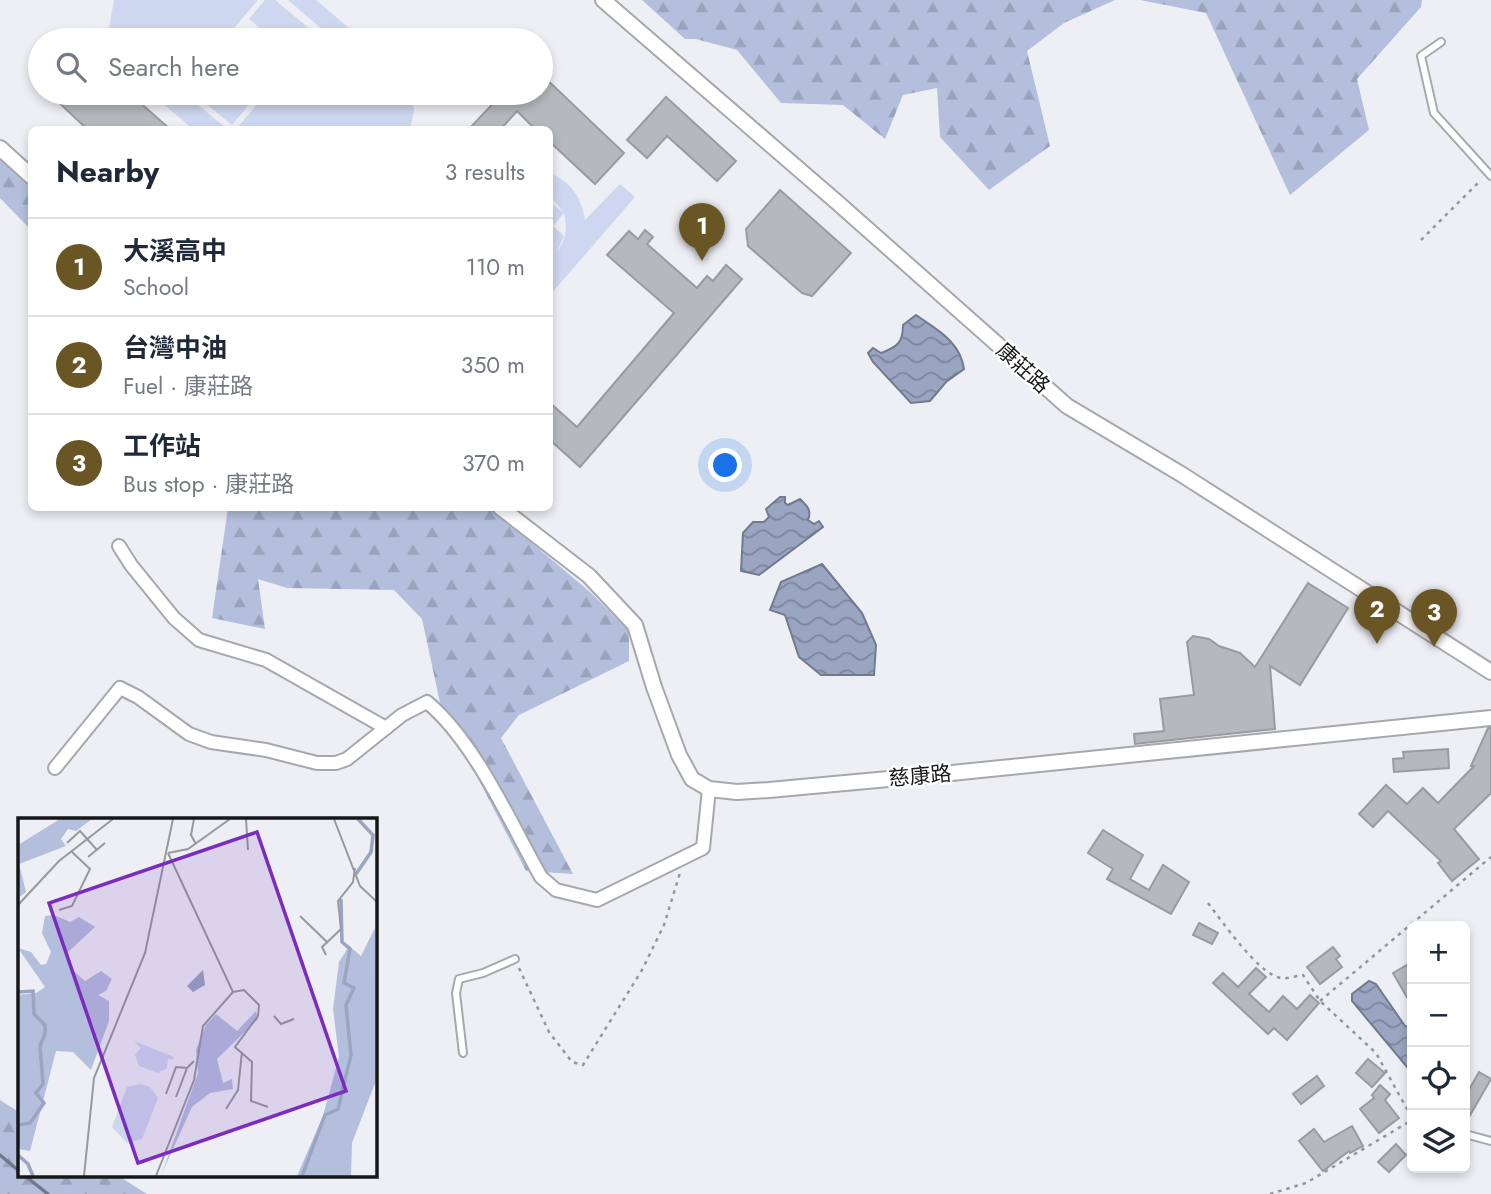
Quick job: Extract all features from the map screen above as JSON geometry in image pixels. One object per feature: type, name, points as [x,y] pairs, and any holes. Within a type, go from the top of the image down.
[{"type":"street","name":"康莊路","points":[[603,0],[839,204],[1067,407],[1181,474],[1491,672]]},
{"type":"street","points":[[0,148],[28,173]]},
{"type":"street","points":[[55,768],[120,688],[138,697],[189,734],[211,742],[266,750],[317,763],[336,763],[347,759],[402,715],[427,702],[441,714],[471,752],[541,877],[556,890],[597,900],[702,848],[709,789],[692,779],[679,755],[635,625],[589,576],[505,511]]},
{"type":"street","points":[[119,546],[174,618],[200,640],[266,660],[386,728]]},
{"type":"street","name":"慈康路","points":[[709,789],[737,792],[769,790],[1491,718]]},
{"type":"lane","points":[[1441,42],[1421,56],[1434,113],[1490,175]]},
{"type":"lane","points":[[463,1053],[456,993],[459,979],[483,973],[514,959]]},
{"type":"lane","points":[[1470,1135],[1491,1141]]},
{"type":"path","points":[[1421,240],[1476,184],[1490,175]]},
{"type":"path","points":[[514,959],[549,1032],[572,1062],[583,1065],[642,970],[664,925],[686,856]]},
{"type":"path","points":[[1320,1001],[1491,857]]},
{"type":"path","points":[[1208,903],[1243,949],[1272,975],[1282,978],[1303,975],[1320,1001],[1376,1053],[1407,1110]]},
{"type":"path","points":[[1270,1194],[1306,1183],[1407,1122]]},
{"type":"shaded area","points":[[114,0],[258,0],[234,28],[109,28]]},
{"type":"shaded area","points":[[265,0],[275,0],[309,28],[260,28],[249,19]]},
{"type":"shaded area","points":[[288,0],[316,0],[349,28],[321,28]]},
{"type":"shaded area","points":[[164,105],[198,105],[223,126],[189,126]]},
{"type":"shaded area","points":[[208,105],[249,105],[232,125]]},
{"type":"shaded area","points":[[257,105],[413,105],[414,111],[411,126],[239,126]]},
{"type":"shaded area","points":[[553,175],[570,186],[581,205],[585,220],[620,184],[635,197],[553,292],[553,226],[564,236],[557,252],[564,238],[566,224],[564,213],[553,224],[553,204],[563,212],[553,199]]},
{"type":"green space","points":[[642,0],[1115,0],[1064,23],[1027,51],[1050,146],[989,190],[940,137],[937,88],[903,95],[885,139],[843,105],[781,103],[737,50],[696,39],[685,39]]},
{"type":"green space","points":[[1140,0],[1422,0],[1421,7],[1357,79],[1369,130],[1290,195],[1206,13]]},
{"type":"green space","points":[[0,159],[28,185],[28,227],[0,198]]},
{"type":"green space","points":[[228,511],[494,511],[589,591],[629,631],[629,661],[519,715],[501,738],[573,874],[526,871],[441,707],[422,619],[394,590],[287,588],[258,579],[265,629],[212,618]]},
{"type":"green space","points":[[0,1100],[18,1111],[18,1176],[119,1176],[147,1194],[0,1194]]},
{"type":"water","points":[[916,315],[953,344],[962,359],[964,369],[946,382],[930,401],[911,403],[868,353],[873,348],[881,353],[895,346],[902,336],[903,325]]},
{"type":"water","points":[[780,497],[785,497],[785,503],[788,505],[800,499],[809,511],[808,520],[814,524],[819,521],[823,527],[759,575],[741,571],[743,533],[753,522],[764,522],[769,517],[766,509]]},
{"type":"water","points":[[822,564],[862,613],[876,645],[874,675],[821,675],[799,657],[785,615],[770,610],[781,582]]},
{"type":"water","points":[[1369,981],[1376,984],[1407,1027],[1407,1067],[1352,1001],[1352,994]]},
{"type":"building","points":[[553,85],[624,153],[595,184],[553,145],[553,126],[532,126],[517,111],[504,126],[472,126],[492,105],[553,105]]},
{"type":"building","points":[[666,97],[736,161],[717,181],[667,136],[647,158],[627,140]]},
{"type":"building","points":[[61,105],[143,105],[166,126],[84,126]]},
{"type":"building","points":[[780,190],[851,253],[812,296],[802,293],[748,246],[746,229]]},
{"type":"building","points":[[645,230],[653,237],[647,244],[697,288],[707,276],[713,281],[726,265],[742,279],[580,467],[553,443],[553,406],[577,427],[674,313],[607,255],[629,231],[638,239]]},
{"type":"building","points":[[1308,583],[1348,608],[1300,685],[1270,666],[1275,729],[1135,744],[1134,734],[1164,731],[1160,699],[1194,695],[1187,642],[1193,636],[1209,639],[1219,646],[1240,653],[1255,667]]},
{"type":"building","points":[[1488,728],[1491,728],[1491,793],[1454,829],[1479,859],[1452,881],[1438,863],[1441,861],[1388,811],[1373,827],[1359,814],[1386,785],[1407,804],[1423,788],[1438,803],[1474,766],[1471,766]]},
{"type":"building","points":[[1448,749],[1449,768],[1394,772],[1393,759],[1404,758],[1403,752]]},
{"type":"building","points":[[1103,830],[1143,855],[1130,879],[1149,890],[1163,865],[1189,882],[1171,914],[1107,879],[1113,869],[1088,853]]},
{"type":"building","points":[[1199,923],[1218,933],[1212,944],[1193,935]]},
{"type":"building","points":[[1333,947],[1340,956],[1336,959],[1342,967],[1320,984],[1307,967]]},
{"type":"building","points":[[1407,965],[1407,997],[1393,973]]},
{"type":"building","points":[[1256,968],[1266,977],[1249,994],[1269,1012],[1283,996],[1297,1009],[1310,995],[1319,1003],[1287,1040],[1274,1028],[1268,1034],[1213,983],[1223,973],[1238,987]]},
{"type":"building","points":[[1368,1059],[1385,1073],[1372,1087],[1356,1073]]},
{"type":"building","points":[[1479,1072],[1491,1079],[1470,1115],[1470,1110],[1470,1088]]},
{"type":"building","points":[[1317,1076],[1324,1086],[1301,1104],[1293,1094]]},
{"type":"building","points":[[1380,1085],[1390,1094],[1385,1100],[1399,1118],[1379,1133],[1360,1109],[1374,1098],[1372,1095]]},
{"type":"building","points":[[1352,1126],[1363,1146],[1350,1153],[1349,1151],[1323,1171],[1299,1141],[1314,1129],[1324,1142]]},
{"type":"building","points":[[1396,1144],[1406,1155],[1389,1172],[1378,1162]]},
{"type":"waterway","points":[[0,1155],[18,1170]]},
{"type":"waterway","points":[[25,1176],[48,1194]]},
{"type":"place","name":"大溪高中","points":[[702,261]]},
{"type":"place","name":"台灣中油","points":[[1377,644]]},
{"type":"place","name":"工作站","points":[[1434,647]]}]
